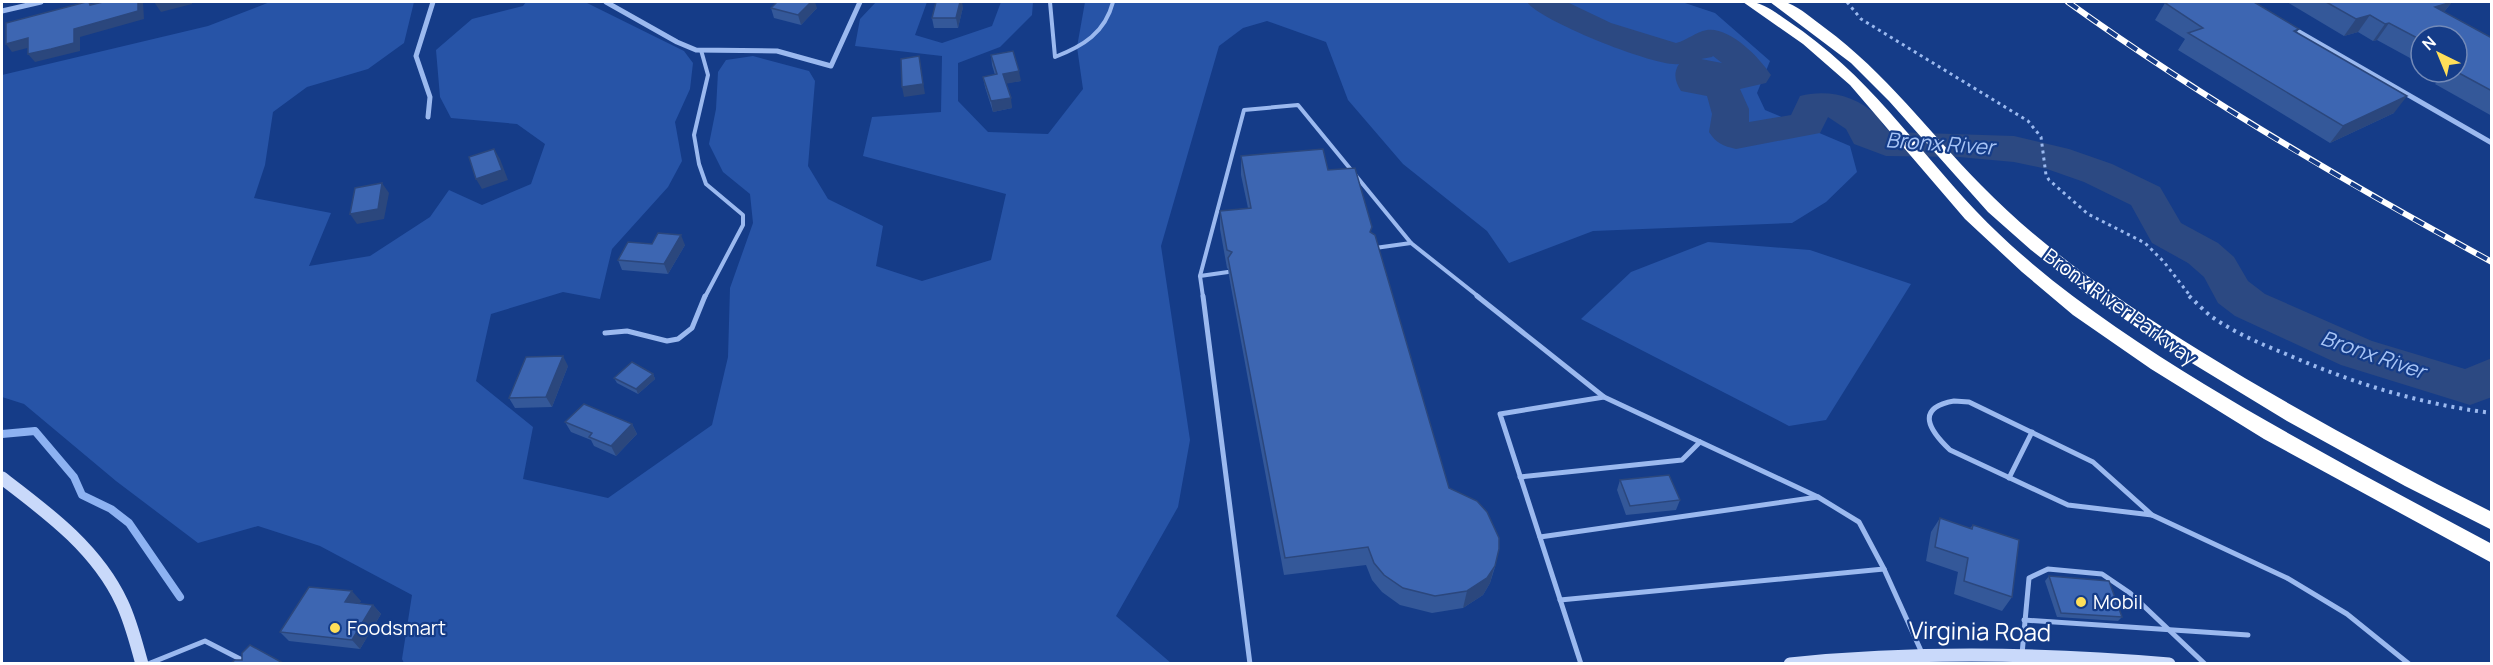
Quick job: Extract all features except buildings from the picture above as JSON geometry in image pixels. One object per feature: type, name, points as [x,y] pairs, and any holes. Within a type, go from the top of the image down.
[{"type":"highway","name":"Bronx River Parkway","points":[[1750,2],[1820,51],[1866,92],[1971,215],[2061,296],[2124,342],[2281,440],[2492,554]]},
{"type":"highway","name":"Bronx River Parkway","points":[[1777,2],[1844,49],[1879,81],[1987,202],[2046,254],[2156,332],[2289,412],[2492,522]]},
{"type":"street","points":[[2,12],[41,2]]},
{"type":"street","points":[[428,117],[430,97],[416,56],[433,2]]},
{"type":"street","points":[[606,2],[677,42],[696,50],[777,51],[831,66],[860,2]]},
{"type":"street","points":[[2286,25],[2492,143]]},
{"type":"street","points":[[2,478],[79,541],[102,569],[122,602],[142,663]]},
{"type":"street","name":"Virginia Road","points":[[1790,663],[1922,652],[2022,654],[2169,663]]},
{"type":"lane","points":[[1050,2],[1055,57],[1085,44],[1101,31],[1109,19],[1113,2]]},
{"type":"lane","points":[[605,333],[627,331],[668,341],[678,339],[692,328],[702,302],[742,225],[742,215],[737,209],[724,201],[706,184],[699,164],[694,135],[708,75],[701,50]]},
{"type":"lane","points":[[1250,663],[1200,276],[1244,110],[1298,105],[1411,243],[1604,398],[1818,496],[1859,522],[1884,568],[1922,652]]},
{"type":"lane","points":[[1372,249],[1411,243]]},
{"type":"lane","points":[[1200,276],[1228,272]]},
{"type":"lane","points":[[1581,663],[1500,414],[1604,398]]},
{"type":"lane","points":[[2152,515],[2068,505],[1950,450],[1934,437],[1928,424],[1930,411],[1950,400],[1969,402],[2093,462],[2152,515],[2287,578],[2346,614],[2409,663]]},
{"type":"lane","points":[[2010,478],[2032,432]]},
{"type":"lane","points":[[1520,477],[1682,460],[1700,442]]},
{"type":"lane","points":[[1540,537],[1818,496]]},
{"type":"lane","points":[[1560,600],[1884,568]]},
{"type":"lane","points":[[2022,654],[2029,578],[2048,569],[2102,574],[2130,593],[2205,663]]},
{"type":"lane","points":[[2024,620],[2248,635]]},
{"type":"lane","points":[[148,663],[205,640],[244,661]]},
{"type":"path","points":[[1846,2],[1862,19],[2012,110],[2037,129],[2041,137],[2046,175],[2049,180],[2088,214],[2106,225],[2136,237],[2152,248],[2183,290],[2212,317],[2250,339],[2307,363],[2408,398],[2444,407],[2492,413]]},
{"type":"shaded area","points":[[270,2],[414,2],[404,43],[368,69],[307,87],[273,112],[265,165],[254,198],[331,213],[309,266],[370,256],[430,217],[449,190],[482,205],[531,184],[545,144],[517,124],[451,118],[440,97],[436,50],[472,19],[523,6],[526,2],[585,2],[684,51],[693,63],[690,89],[675,122],[682,161],[668,187],[612,249],[600,299],[563,292],[491,314],[476,381],[533,427],[523,479],[608,498],[712,425],[728,357],[730,288],[753,223],[750,194],[723,172],[709,144],[716,109],[718,72],[726,60],[753,56],[809,71],[815,81],[808,166],[828,199],[883,226],[876,266],[922,281],[991,260],[1006,194],[863,156],[872,117],[941,112],[942,56],[855,46],[860,19],[876,2],[927,2],[915,35],[942,43],[992,26],[1001,2],[1033,2],[1032,15],[1000,47],[958,63],[958,101],[988,132],[1048,134],[1083,89],[1077,47],[1085,2],[1682,2],[1715,13],[1770,61],[1757,93],[1765,110],[1850,146],[1857,172],[1826,202],[1792,223],[1593,231],[1509,263],[1487,231],[1403,164],[1348,100],[1326,42],[1267,21],[1243,28],[1219,46],[1161,246],[1190,440],[1178,507],[1116,616],[1171,663],[404,663],[402,659],[412,595],[320,546],[258,526],[198,543],[116,481],[24,404],[2,397],[2,75],[208,26]]},
{"type":"shaded area","points":[[1708,242],[1810,250],[1911,284],[1826,420],[1789,426],[1581,319],[1631,272]]},
{"type":"waterway","name":"Bronx River","points":[[1544,2],[1599,30],[1675,54],[1699,49],[1709,40],[1729,50],[1753,75],[1740,78],[1694,69],[1694,83],[1721,87],[1730,109],[1731,120],[1728,132],[1736,137],[1807,124],[1813,104],[1835,105],[1863,123],[1867,135],[1886,144],[1959,145],[2014,149],[2055,158],[2098,173],[2146,196],[2166,233],[2203,253],[2219,267],[2233,292],[2250,305],[2357,353],[2470,388],[2492,375]]},
{"type":"waterway","points":[[2,434],[35,431],[74,477],[82,495],[111,509],[129,523],[180,597]]},
{"type":"railway","points":[[2068,2],[2119,38],[2276,139],[2492,262]]},
{"type":"place","name":"Mobil","points":[[2081,602]]},
{"type":"place","name":"Foodsmart","points":[[335,628]]}]
